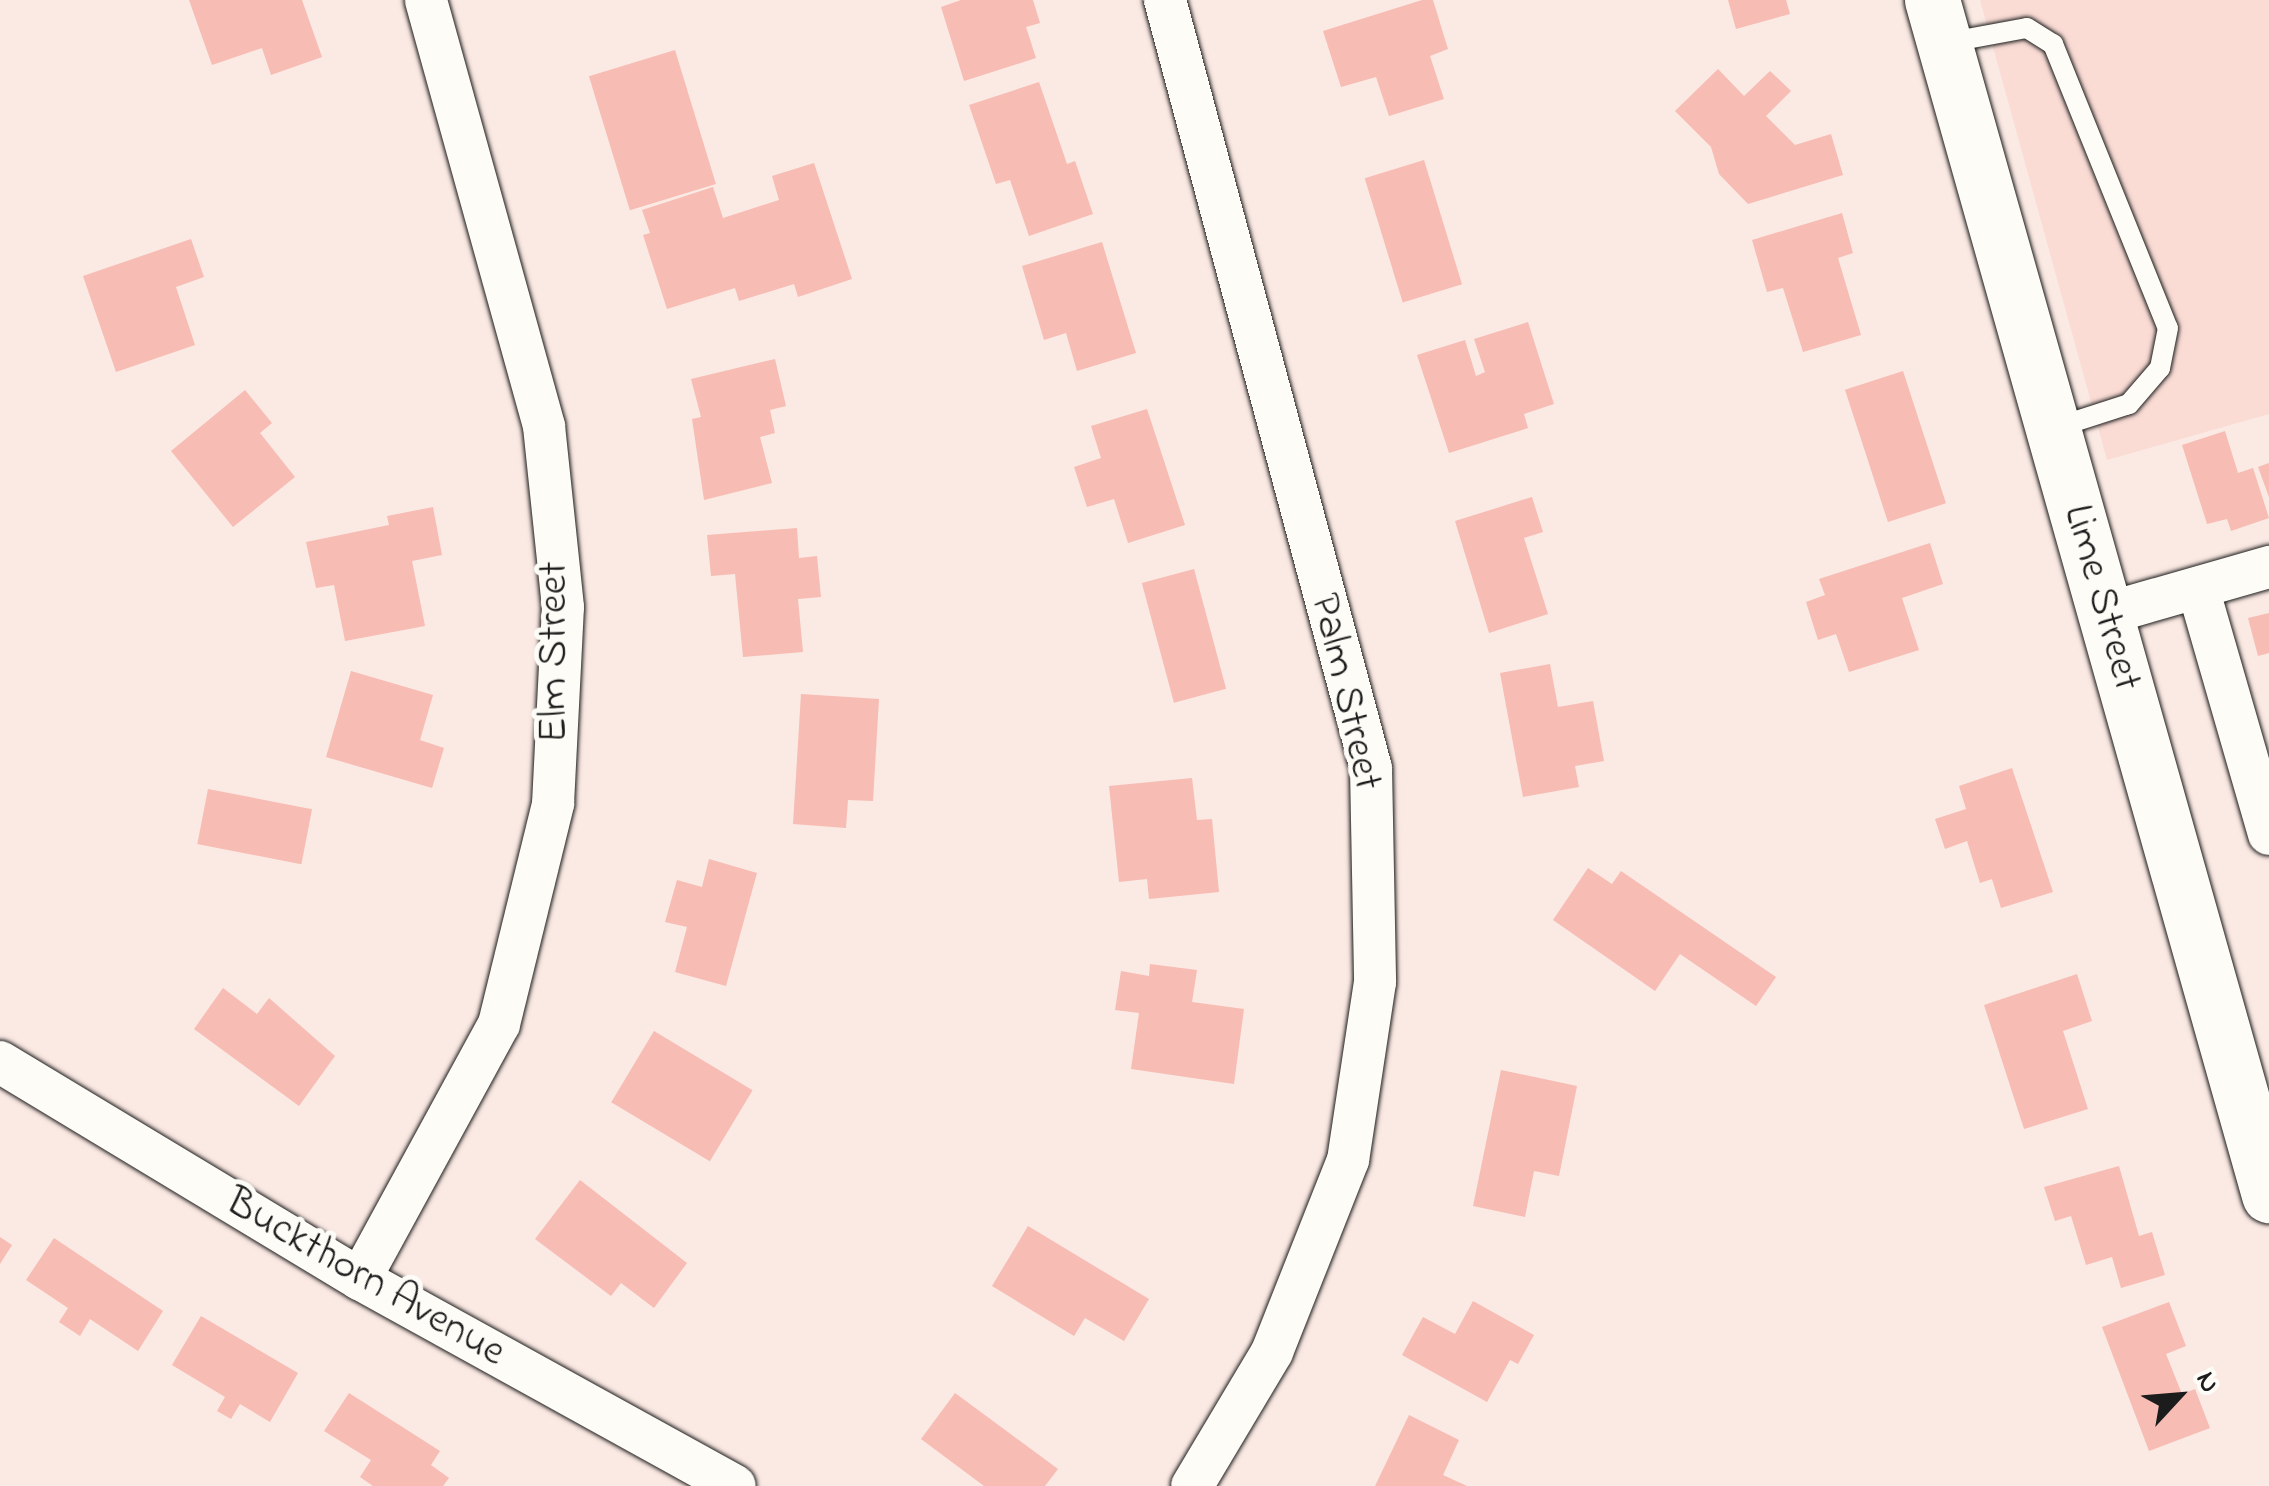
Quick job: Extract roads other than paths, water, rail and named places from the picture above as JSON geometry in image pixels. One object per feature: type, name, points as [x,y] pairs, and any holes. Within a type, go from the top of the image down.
[{"type":"street","name":"Elm Street","points":[[360,1278],[499,1024],[553,804],[562,607],[544,426],[426,0]]},
{"type":"street","name":"Palm Street","points":[[1164,0],[1371,768],[1375,963],[1348,1160],[1272,1352],[1192,1486]]},
{"type":"street","name":"Lime Street","points":[[1938,22],[2269,1195]]},
{"type":"street","points":[[2105,614],[2269,568]]},
{"type":"street","points":[[2198,588],[2269,834]]},
{"type":"street","name":"Buckthorn Avenue","points":[[0,1062],[360,1278],[735,1486]]},
{"type":"lane","points":[[1938,22],[2027,28],[2052,44],[2168,328],[2160,368],[2130,404],[2053,429]]}]
